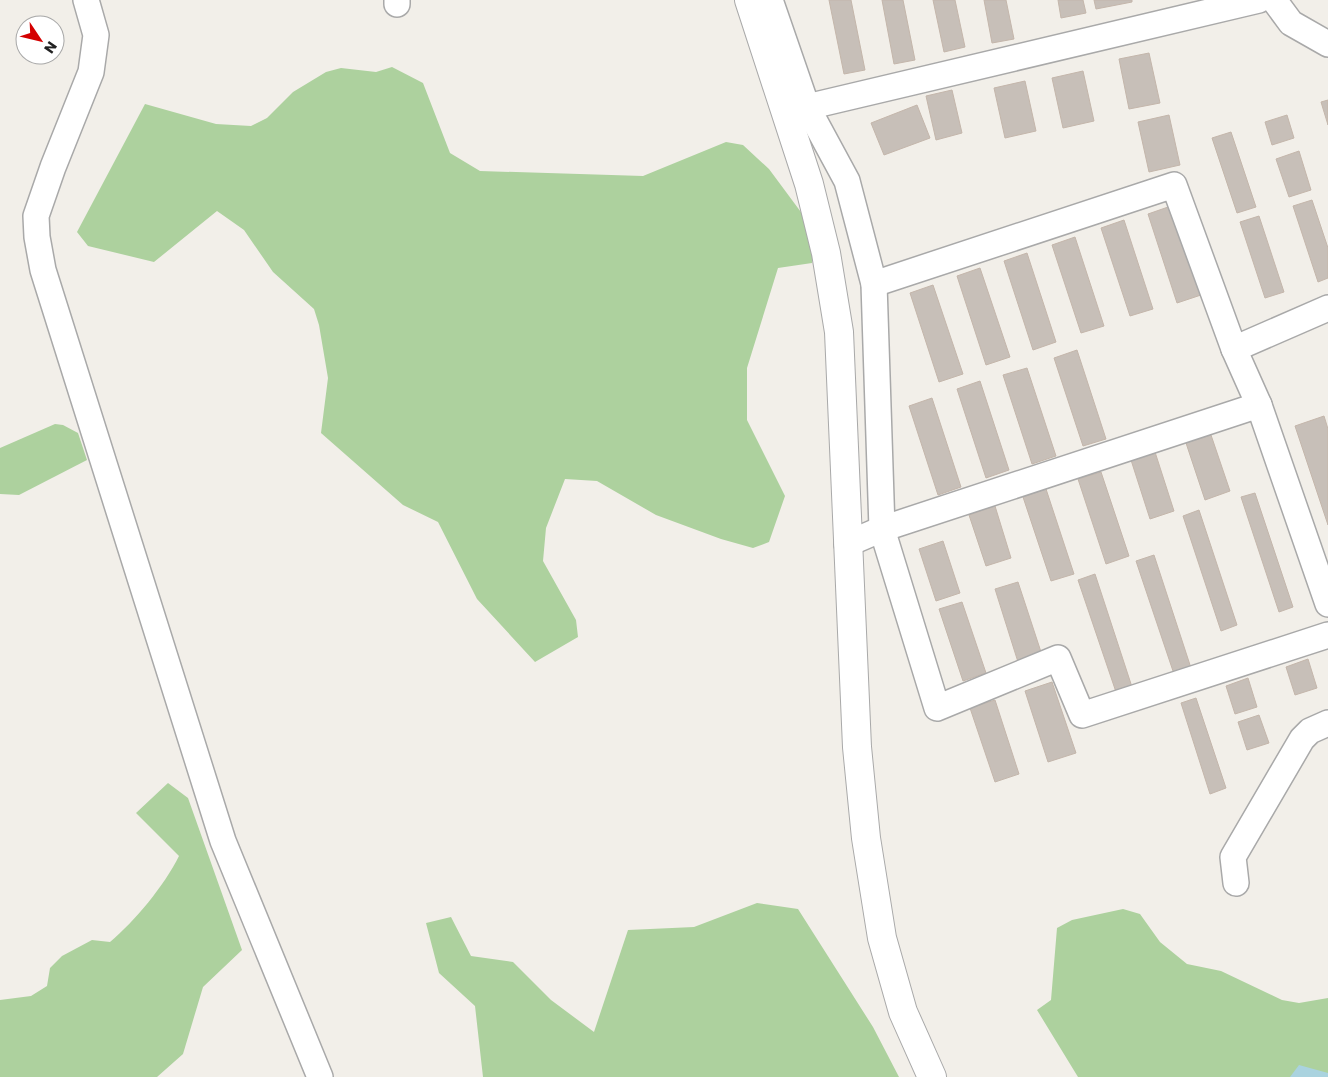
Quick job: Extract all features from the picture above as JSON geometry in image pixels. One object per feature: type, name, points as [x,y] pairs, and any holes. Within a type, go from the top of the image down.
[{"type":"street","points":[[86,0],[96,35],[91,72],[52,167],[36,216],[36,237],[43,270],[223,841],[320,1077]]},
{"type":"street","points":[[749,0],[809,184],[826,253],[839,332],[857,747],[866,838],[880,929],[904,1012],[932,1077]]},
{"type":"street","points":[[770,0],[807,107],[847,181],[874,284],[882,529],[937,708],[1058,658],[1082,715],[1328,635]]},
{"type":"street","points":[[807,107],[1259,0]]},
{"type":"street","points":[[1274,0],[1291,23],[1328,44]]},
{"type":"street","points":[[874,284],[1174,185],[1234,349],[1259,405],[1328,604]]},
{"type":"street","points":[[1234,349],[1328,308]]},
{"type":"street","points":[[847,544],[882,529],[1259,405]]},
{"type":"street","points":[[1236,883],[1233,857],[1302,739],[1310,731],[1328,723]]},
{"type":"green space","points":[[392,67],[423,83],[450,153],[480,171],[643,176],[726,142],[743,145],[769,169],[812,227],[812,263],[778,268],[747,368],[747,420],[785,496],[769,542],[753,548],[721,539],[656,515],[597,481],[565,479],[546,528],[543,561],[576,620],[578,637],[535,662],[477,599],[438,522],[403,505],[321,433],[328,378],[319,325],[314,309],[273,272],[244,230],[217,211],[154,262],[88,246],[77,232],[145,104],[216,124],[251,126],[267,118],[293,92],[326,72],[341,68],[376,72]]},
{"type":"green space","points":[[55,424],[63,425],[78,433],[87,460],[19,495],[0,494],[0,448]]},
{"type":"green space","points":[[168,783],[188,798],[242,950],[203,987],[183,1054],[157,1077],[0,1077],[0,1000],[31,996],[47,986],[50,968],[62,956],[92,940],[110,942],[148,902],[173,867],[179,856],[136,813]]},
{"type":"green space","points":[[757,903],[798,909],[873,1027],[899,1077],[483,1077],[475,1006],[439,973],[426,923],[451,917],[471,956],[513,962],[551,1000],[594,1032],[628,930],[694,927]]},
{"type":"green space","points":[[1123,909],[1140,914],[1160,942],[1187,964],[1221,971],[1282,1000],[1299,1003],[1328,998],[1328,1077],[1078,1077],[1037,1010],[1051,1000],[1057,928],[1072,920]]},
{"type":"water","points":[[1299,1065],[1328,1073],[1328,1077],[1290,1077]]},
{"type":"building","points":[[829,0],[851,0],[865,70],[844,74]]},
{"type":"building","points":[[882,0],[903,0],[915,60],[894,64]]},
{"type":"building","points":[[933,0],[955,0],[965,47],[944,52]]},
{"type":"building","points":[[984,0],[1006,0],[1014,39],[992,43]]},
{"type":"building","points":[[1058,0],[1083,0],[1086,13],[1061,18]]},
{"type":"building","points":[[1094,0],[1132,0],[1132,2],[1096,9]]},
{"type":"building","points":[[1149,53],[1160,103],[1129,109],[1119,59]]},
{"type":"building","points":[[1083,71],[1094,121],[1063,128],[1052,78]]},
{"type":"building","points":[[1025,81],[1036,131],[1005,138],[994,88]]},
{"type":"building","points":[[952,90],[962,133],[936,140],[926,96]]},
{"type":"building","points":[[1328,100],[1328,125],[1321,102]]},
{"type":"building","points":[[917,105],[930,138],[884,155],[871,123]]},
{"type":"building","points":[[1169,115],[1180,165],[1149,172],[1138,122]]},
{"type":"building","points":[[1287,115],[1294,138],[1272,145],[1265,122]]},
{"type":"building","points":[[1231,132],[1256,207],[1237,213],[1212,138]]},
{"type":"building","points":[[1299,151],[1311,190],[1289,197],[1276,159]]},
{"type":"building","points":[[1312,200],[1328,248],[1328,278],[1318,282],[1293,206]]},
{"type":"building","points":[[1171,206],[1201,295],[1177,303],[1148,214]]},
{"type":"building","points":[[1259,216],[1284,292],[1265,298],[1240,222]]},
{"type":"building","points":[[1124,220],[1153,309],[1130,316],[1101,228]]},
{"type":"building","points":[[1075,237],[1104,326],[1081,333],[1052,245]]},
{"type":"building","points":[[1027,253],[1056,342],[1033,350],[1004,261]]},
{"type":"building","points":[[980,268],[1010,357],[986,365],[957,276]]},
{"type":"building","points":[[933,285],[963,374],[939,382],[910,293]]},
{"type":"building","points":[[1077,350],[1106,439],[1083,446],[1054,358]]},
{"type":"building","points":[[1027,368],[1056,456],[1032,464],[1003,375]]},
{"type":"building","points":[[980,381],[1009,470],[986,478],[957,389]]},
{"type":"building","points":[[932,398],[961,487],[938,495],[909,406]]},
{"type":"building","points":[[1324,416],[1328,429],[1328,525],[1295,426]]},
{"type":"building","points":[[1211,435],[1230,491],[1205,500],[1186,443]]},
{"type":"building","points":[[1155,452],[1174,511],[1150,519],[1131,460]]},
{"type":"building","points":[[1101,472],[1129,556],[1106,564],[1078,479]]},
{"type":"building","points":[[1046,489],[1074,574],[1051,581],[1023,497]]},
{"type":"building","points":[[1255,493],[1293,607],[1279,612],[1241,497]]},
{"type":"building","points":[[995,506],[1011,558],[986,566],[969,515]]},
{"type":"building","points":[[1199,510],[1237,625],[1221,631],[1183,516]]},
{"type":"building","points":[[943,541],[960,593],[936,601],[919,549]]},
{"type":"building","points":[[1154,555],[1191,668],[1174,674],[1136,561]]},
{"type":"building","points":[[1095,574],[1132,687],[1116,692],[1078,580]]},
{"type":"building","points":[[1018,582],[1042,655],[1018,662],[995,589]]},
{"type":"building","points":[[962,602],[986,673],[963,681],[939,609]]},
{"type":"building","points":[[1308,659],[1317,688],[1295,695],[1286,667]]},
{"type":"building","points":[[1248,678],[1257,707],[1235,714],[1226,686]]},
{"type":"building","points":[[1052,682],[1076,753],[1048,762],[1025,691]]},
{"type":"building","points":[[1196,698],[1226,788],[1210,794],[1181,703]]},
{"type":"building","points":[[995,700],[1019,774],[995,782],[970,708]]},
{"type":"building","points":[[1259,715],[1269,743],[1247,750],[1238,722]]}]
